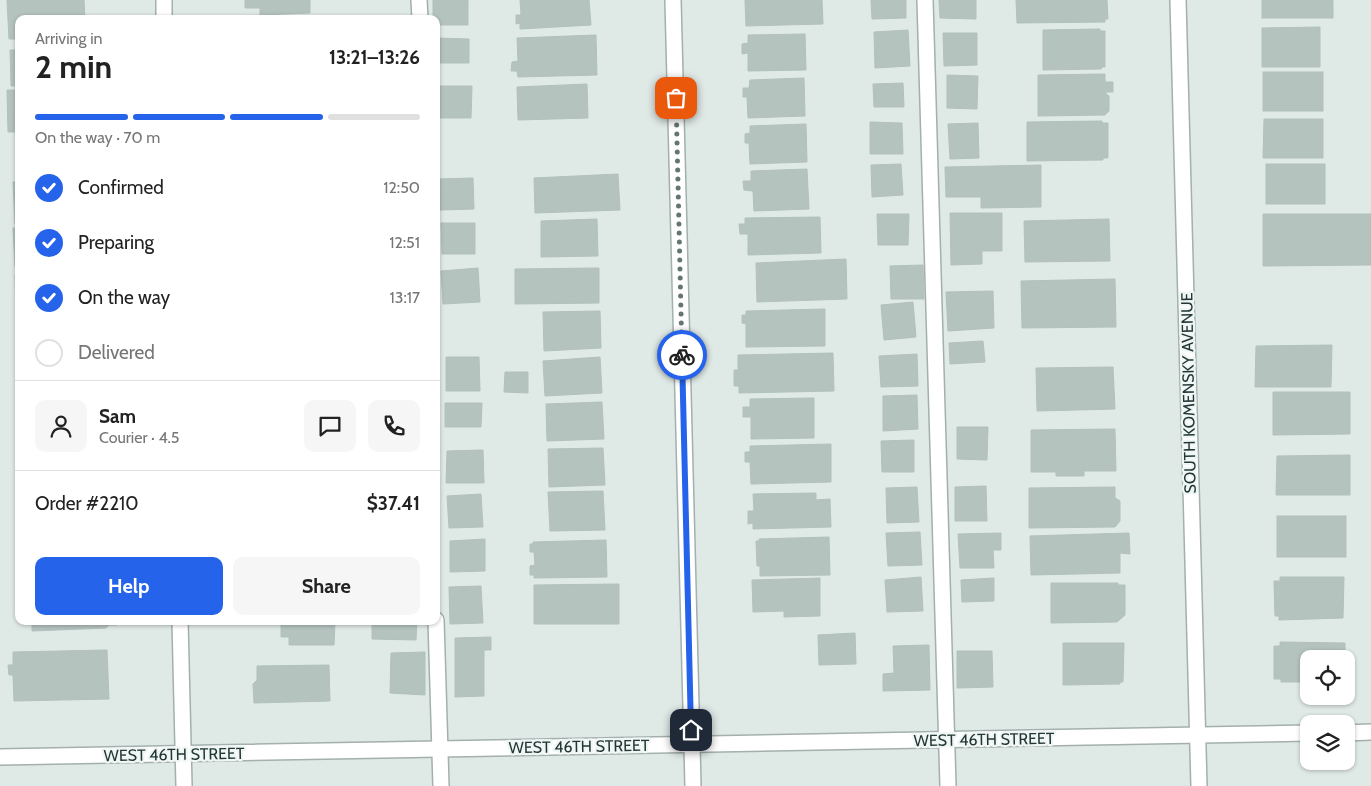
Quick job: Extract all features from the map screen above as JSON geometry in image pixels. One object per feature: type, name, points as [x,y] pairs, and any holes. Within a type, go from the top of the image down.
[{"type":"street","points":[[164,0],[164,15]]},
{"type":"street","points":[[419,0],[420,15]]},
{"type":"street","points":[[673,0],[692,786]]},
{"type":"street","points":[[925,0],[948,786]]},
{"type":"street","name":"SOUTH KOMENSKY AVENUE","points":[[1178,0],[1199,786]]},
{"type":"street","points":[[180,625],[184,786]]},
{"type":"street","points":[[436,625],[441,786]]},
{"type":"street","points":[[1355,733],[1371,732]]},
{"type":"street","name":"WEST 46TH STREET","points":[[0,757],[1300,733]]},
{"type":"building","points":[[7,0],[84,0],[85,15],[15,15],[15,39],[9,39]]},
{"type":"building","points":[[245,0],[310,0],[310,13],[260,15],[260,8],[245,8]]},
{"type":"building","points":[[433,0],[468,0],[468,25],[440,25],[440,15],[433,15]]},
{"type":"building","points":[[520,0],[589,0],[591,25],[520,29],[520,23],[516,24],[516,15],[521,15]]},
{"type":"building","points":[[745,0],[822,0],[823,24],[746,26]]},
{"type":"building","points":[[871,0],[906,0],[906,18],[872,19]]},
{"type":"building","points":[[939,0],[976,0],[976,19],[940,18]]},
{"type":"building","points":[[1016,0],[1107,0],[1108,19],[1105,19],[1105,22],[1017,23]]},
{"type":"building","points":[[1262,0],[1333,0],[1333,18],[1262,18]]},
{"type":"building","points":[[1320,27],[1320,67],[1262,67],[1262,28]]},
{"type":"building","points":[[1100,29],[1100,31],[1105,31],[1105,67],[1101,69],[1043,70],[1043,30]]},
{"type":"building","points":[[908,30],[910,66],[875,68],[874,32]]},
{"type":"building","points":[[943,33],[977,33],[977,65],[944,66]]},
{"type":"building","points":[[805,34],[806,70],[748,71],[748,53],[742,54],[742,44],[748,43],[748,35]]},
{"type":"building","points":[[596,35],[597,75],[518,77],[517,71],[511,71],[512,62],[518,61],[517,38]]},
{"type":"building","points":[[440,38],[469,39],[469,63],[440,63]]},
{"type":"building","points":[[10,50],[15,50],[15,86],[11,86]]},
{"type":"building","points":[[1263,72],[1323,72],[1323,111],[1263,111]]},
{"type":"building","points":[[1105,74],[1105,82],[1113,82],[1113,92],[1106,92],[1109,96],[1109,111],[1105,115],[1038,116],[1038,75]]},
{"type":"building","points":[[947,75],[978,76],[977,109],[947,108]]},
{"type":"building","points":[[804,78],[805,116],[748,118],[747,97],[743,97],[743,88],[749,88],[750,80]]},
{"type":"building","points":[[903,83],[904,107],[874,107],[873,84]]},
{"type":"building","points":[[587,84],[588,118],[518,120],[517,87]]},
{"type":"building","points":[[440,86],[472,86],[471,118],[440,118]]},
{"type":"building","points":[[7,90],[15,90],[15,132],[8,132]]},
{"type":"building","points":[[1264,119],[1323,119],[1323,158],[1263,158]]},
{"type":"building","points":[[1102,121],[1102,123],[1108,123],[1108,158],[1103,158],[1103,160],[1027,161],[1027,122]]},
{"type":"building","points":[[870,122],[902,123],[903,154],[870,154]]},
{"type":"building","points":[[978,123],[979,158],[950,159],[948,124]]},
{"type":"building","points":[[806,124],[807,162],[750,164],[749,143],[745,143],[745,134],[750,133],[750,126]]},
{"type":"building","points":[[901,164],[903,195],[872,197],[871,165]]},
{"type":"building","points":[[1266,164],[1325,164],[1325,204],[1266,204]]},
{"type":"building","points":[[1041,165],[1041,207],[981,208],[981,197],[946,197],[945,167]]},
{"type":"building","points":[[807,169],[809,209],[754,211],[753,191],[744,190],[743,181],[751,181],[751,171]]},
{"type":"building","points":[[618,174],[620,210],[535,213],[534,178]]},
{"type":"building","points":[[473,178],[474,209],[440,210],[440,179]]},
{"type":"building","points":[[13,182],[15,182],[15,224]]},
{"type":"building","points":[[950,213],[1002,213],[1002,251],[982,251],[982,264],[951,265]]},
{"type":"building","points":[[877,214],[909,214],[908,245],[878,245]]},
{"type":"building","points":[[1263,214],[1371,214],[1371,265],[1263,266]]},
{"type":"building","points":[[820,217],[821,253],[748,255],[748,234],[740,234],[739,224],[745,224],[745,218]]},
{"type":"building","points":[[597,219],[598,256],[541,257],[541,221]]},
{"type":"building","points":[[1109,219],[1110,261],[1025,262],[1024,221]]},
{"type":"building","points":[[441,223],[475,223],[475,254],[442,254]]},
{"type":"building","points":[[13,228],[15,228],[15,267]]},
{"type":"building","points":[[846,259],[847,299],[757,302],[756,263]]},
{"type":"building","points":[[923,265],[924,299],[891,299],[890,266]]},
{"type":"building","points":[[478,268],[480,302],[443,304],[441,271]]},
{"type":"building","points":[[599,268],[599,303],[515,304],[515,269]]},
{"type":"building","points":[[1115,279],[1116,327],[1022,328],[1021,281]]},
{"type":"building","points":[[993,291],[994,328],[948,331],[946,292]]},
{"type":"building","points":[[913,302],[916,337],[884,340],[881,305]]},
{"type":"building","points":[[825,309],[825,346],[746,347],[746,324],[742,323],[742,315],[746,315],[746,311]]},
{"type":"building","points":[[600,311],[601,348],[544,351],[543,312]]},
{"type":"building","points":[[983,341],[985,362],[950,364],[949,343]]},
{"type":"building","points":[[1332,345],[1331,387],[1255,387],[1256,346]]},
{"type":"building","points":[[833,353],[834,391],[739,393],[739,386],[734,386],[734,370],[738,370],[738,355]]},
{"type":"building","points":[[917,354],[918,386],[881,387],[879,356]]},
{"type":"building","points":[[446,357],[479,357],[480,391],[446,391]]},
{"type":"building","points":[[600,357],[602,393],[545,396],[543,361]]},
{"type":"building","points":[[1113,367],[1115,409],[1037,411],[1036,368]]},
{"type":"building","points":[[505,372],[528,372],[528,393],[504,392]]},
{"type":"building","points":[[1273,392],[1350,392],[1350,434],[1273,435]]},
{"type":"building","points":[[917,395],[918,429],[883,431],[883,396]]},
{"type":"building","points":[[814,398],[814,438],[751,439],[751,417],[743,417],[743,407],[750,407],[750,399]]},
{"type":"building","points":[[602,402],[604,439],[547,441],[546,404]]},
{"type":"building","points":[[445,403],[482,403],[481,427],[445,427]]},
{"type":"building","points":[[957,427],[988,427],[987,460],[957,459]]},
{"type":"building","points":[[1115,429],[1116,471],[1084,471],[1084,476],[1056,476],[1056,472],[1031,472],[1031,430]]},
{"type":"building","points":[[914,440],[914,472],[882,472],[881,441]]},
{"type":"building","points":[[831,444],[831,482],[751,484],[750,462],[745,462],[745,452],[750,452],[750,446]]},
{"type":"building","points":[[603,448],[605,485],[549,487],[548,449]]},
{"type":"building","points":[[483,450],[484,483],[446,483],[447,451]]},
{"type":"building","points":[[1350,455],[1350,495],[1276,495],[1277,456]]},
{"type":"building","points":[[986,486],[987,521],[955,521],[955,487]]},
{"type":"building","points":[[917,487],[919,522],[887,523],[886,488]]},
{"type":"building","points":[[1115,487],[1115,498],[1120,501],[1120,521],[1115,527],[1029,528],[1029,488]]},
{"type":"building","points":[[603,491],[605,530],[550,531],[548,492]]},
{"type":"building","points":[[816,493],[816,500],[830,499],[831,527],[753,529],[753,523],[748,524],[748,511],[754,511],[753,494]]},
{"type":"building","points":[[481,494],[483,527],[449,528],[447,496]]},
{"type":"building","points":[[1277,516],[1346,516],[1346,557],[1277,557]]},
{"type":"building","points":[[920,532],[922,565],[888,566],[886,533]]},
{"type":"building","points":[[1001,533],[1001,550],[993,550],[994,568],[960,568],[958,534]]},
{"type":"building","points":[[1129,533],[1130,554],[1120,553],[1120,573],[1031,575],[1030,536]]},
{"type":"building","points":[[829,537],[830,575],[760,576],[760,566],[757,566],[756,541],[759,541],[759,539]]},
{"type":"building","points":[[485,539],[485,571],[450,572],[450,541]]},
{"type":"building","points":[[606,540],[607,577],[534,578],[534,575],[530,575],[530,566],[535,565],[534,552],[530,552],[530,544],[533,544],[533,542]]},
{"type":"building","points":[[921,577],[923,611],[887,612],[885,580]]},
{"type":"building","points":[[1280,577],[1344,577],[1343,618],[1279,620],[1279,616],[1275,616],[1274,581],[1280,581]]},
{"type":"building","points":[[820,578],[820,616],[784,617],[784,611],[753,612],[752,580]]},
{"type":"building","points":[[994,578],[994,601],[962,602],[961,580]]},
{"type":"building","points":[[1051,583],[1118,583],[1118,585],[1125,585],[1125,615],[1117,622],[1051,623]]},
{"type":"building","points":[[619,584],[619,624],[534,624],[534,585]]},
{"type":"building","points":[[481,586],[483,623],[450,624],[449,587]]},
{"type":"building","points":[[32,625],[109,625],[106,628],[32,631]]},
{"type":"building","points":[[281,625],[335,625],[334,645],[289,645],[289,637],[281,637]]},
{"type":"building","points":[[372,625],[417,625],[416,640],[372,639]]},
{"type":"building","points":[[855,633],[856,664],[819,665],[818,635]]},
{"type":"building","points":[[491,637],[491,650],[484,650],[484,696],[455,697],[455,638]]},
{"type":"building","points":[[1280,642],[1345,643],[1345,650],[1300,650],[1300,682],[1281,682],[1281,679],[1274,679],[1274,646],[1280,646]]},
{"type":"building","points":[[1063,643],[1124,643],[1123,682],[1120,682],[1120,684],[1063,685]]},
{"type":"building","points":[[929,645],[930,690],[883,691],[883,674],[894,673],[893,646]]},
{"type":"building","points":[[107,650],[109,699],[14,701],[13,675],[9,675],[8,665],[13,665],[13,652]]},
{"type":"building","points":[[957,651],[992,651],[993,687],[957,688]]},
{"type":"building","points":[[425,652],[425,695],[390,693],[391,653]]},
{"type":"building","points":[[329,665],[330,701],[254,703],[253,684],[257,680],[257,666]]},
{"type":"way so far","points":[[676,98],[682,355]]},
{"type":"route","points":[[682,355],[691,730]]}]
